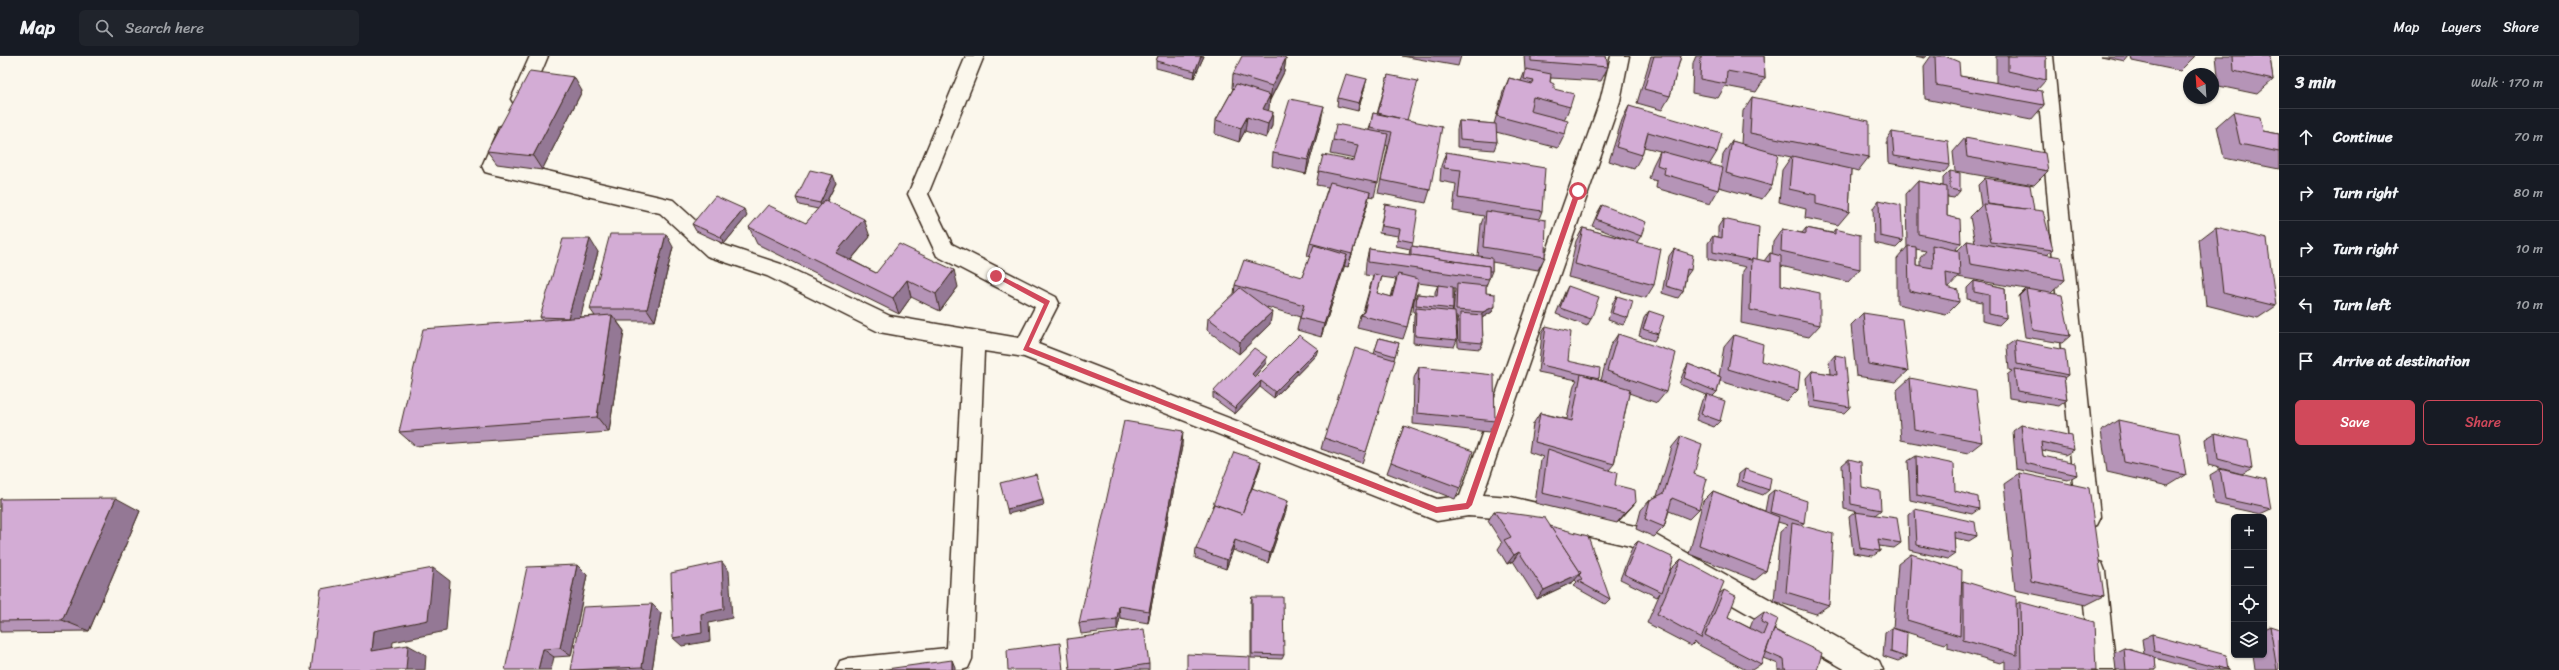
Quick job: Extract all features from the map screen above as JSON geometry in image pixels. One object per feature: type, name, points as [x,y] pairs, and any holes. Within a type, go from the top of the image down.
[{"type":"street","points":[[539,56],[492,166],[666,206],[714,250],[774,270],[887,325],[1025,348],[1436,510],[1468,505],[1511,508],[1635,536],[1870,670]]},
{"type":"street","points":[[975,56],[918,194],[944,250],[1048,303],[1025,348]]},
{"type":"street","points":[[1468,505],[1610,101],[1620,56]]},
{"type":"street","points":[[2044,56],[2103,670]]},
{"type":"street","points":[[849,670],[959,659],[974,339]]},
{"type":"building","points":[[1158,56],[1201,56],[1195,71],[1156,61]]},
{"type":"building","points":[[1242,56],[1280,56],[1286,58],[1272,86],[1233,74]]},
{"type":"building","points":[[1531,56],[1606,56],[1608,67],[1531,61]]},
{"type":"building","points":[[1654,56],[1681,56],[1670,96],[1644,89]]},
{"type":"building","points":[[1701,56],[1764,56],[1765,78],[1727,71],[1726,84],[1700,79]]},
{"type":"building","points":[[1935,56],[1945,56],[1959,62],[1960,76],[2042,91],[2044,105],[1936,85]]},
{"type":"building","points":[[2008,56],[2046,56],[2046,80],[2008,71]]},
{"type":"building","points":[[2233,56],[2270,56],[2273,80],[2234,71]]},
{"type":"building","points":[[1526,69],[1551,74],[1550,82],[1554,84],[1554,89],[1574,94],[1570,107],[1533,97],[1530,111],[1568,121],[1565,134],[1497,116],[1509,78],[1532,84],[1534,81],[1524,79]]},
{"type":"building","points":[[530,71],[574,77],[533,156],[487,151]]},
{"type":"building","points":[[1346,74],[1367,79],[1359,103],[1338,98]]},
{"type":"building","points":[[1388,75],[1418,81],[1407,120],[1378,113]]},
{"type":"building","points":[[1236,84],[1270,95],[1263,109],[1273,112],[1268,124],[1247,117],[1241,128],[1216,120]]},
{"type":"building","points":[[1752,97],[1869,121],[1869,157],[1750,133]]},
{"type":"building","points":[[1290,99],[1324,106],[1308,160],[1273,153]]},
{"type":"building","points":[[1629,106],[1722,133],[1717,152],[1648,132],[1642,155],[1616,147]]},
{"type":"building","points":[[2233,112],[2260,117],[2263,131],[2279,134],[2279,152],[2240,144]]},
{"type":"building","points":[[1373,113],[1442,127],[1430,190],[1381,180],[1392,132],[1370,128]]},
{"type":"building","points":[[1459,121],[1496,124],[1497,142],[1460,139]]},
{"type":"building","points":[[1336,124],[1388,134],[1378,183],[1319,171],[1323,155],[1354,161],[1358,145],[1333,140]]},
{"type":"building","points":[[1892,132],[1948,141],[1950,165],[1894,156]]},
{"type":"building","points":[[1965,138],[2045,153],[2048,171],[1967,157]]},
{"type":"building","points":[[1732,141],[1778,154],[1772,186],[1726,173]]},
{"type":"building","points":[[1660,151],[1723,168],[1718,190],[1664,174],[1665,168],[1657,165]]},
{"type":"building","points":[[1446,152],[1545,168],[1542,211],[1458,198],[1461,170],[1444,168]]},
{"type":"building","points":[[1792,156],[1851,169],[1849,212],[1816,204],[1816,195],[1789,189]]},
{"type":"building","points":[[810,170],[833,175],[820,203],[796,198]]},
{"type":"building","points":[[1950,171],[1960,173],[1960,191],[1950,189]]},
{"type":"building","points":[[1985,178],[2030,185],[2034,210],[1988,204]]},
{"type":"building","points":[[1918,181],[1947,187],[1947,216],[1960,219],[1961,243],[1918,234]]},
{"type":"building","points":[[1330,182],[1370,192],[1352,254],[1310,243]]},
{"type":"building","points":[[715,196],[744,209],[721,237],[692,224]]},
{"type":"building","points":[[825,200],[864,219],[836,253],[876,273],[899,244],[954,270],[936,294],[907,280],[893,298],[749,227],[768,205],[806,223]]},
{"type":"building","points":[[1879,200],[1901,205],[1903,241],[1880,236]]},
{"type":"building","points":[[1385,204],[1418,210],[1413,242],[1398,239],[1400,229],[1381,226]]},
{"type":"building","points":[[1983,204],[2043,211],[2053,250],[1991,242]]},
{"type":"building","points":[[1602,205],[1646,222],[1641,236],[1596,219]]},
{"type":"building","points":[[1486,211],[1546,220],[1545,257],[1483,247]]},
{"type":"building","points":[[1723,219],[1759,227],[1757,260],[1713,252],[1713,236],[1722,238]]},
{"type":"building","points":[[2216,227],[2267,239],[2276,306],[2223,293]]},
{"type":"building","points":[[1583,228],[1661,249],[1654,285],[1575,264]]},
{"type":"building","points":[[1806,228],[1835,234],[1835,229],[1860,235],[1860,269],[1781,251],[1782,229],[1806,234]]},
{"type":"building","points":[[610,234],[666,234],[647,309],[590,309]]},
{"type":"building","points":[[563,239],[590,239],[568,318],[540,317]]},
{"type":"building","points":[[1967,241],[2061,257],[2065,280],[1970,264]]},
{"type":"building","points":[[1314,245],[1347,255],[1324,324],[1300,318],[1304,305],[1235,285],[1244,260],[1302,277]]},
{"type":"building","points":[[1932,245],[1959,251],[1960,276],[1946,273],[1947,287],[1958,290],[1959,302],[1909,291],[1908,246],[1916,247],[1916,265],[1933,268]]},
{"type":"building","points":[[1411,246],[1492,258],[1492,271],[1489,271],[1489,266],[1411,255]]},
{"type":"building","points":[[1369,249],[1489,266],[1489,279],[1368,262]]},
{"type":"building","points":[[1674,249],[1693,255],[1691,270],[1687,269],[1683,291],[1666,286]]},
{"type":"building","points":[[1770,253],[1781,256],[1781,285],[1820,293],[1820,325],[1750,310],[1752,258],[1770,262]]},
{"type":"building","points":[[1374,274],[1382,276],[1377,293],[1392,297],[1398,274],[1418,279],[1407,327],[1360,315],[1364,312]]},
{"type":"building","points":[[1974,281],[2005,288],[2006,318],[1989,314],[1989,295],[1974,292]]},
{"type":"building","points":[[1457,283],[1486,286],[1486,293],[1495,294],[1495,306],[1483,312],[1456,310]]},
{"type":"building","points":[[1438,285],[1453,287],[1453,309],[1416,305],[1417,294],[1437,296]]},
{"type":"building","points":[[1568,286],[1599,297],[1591,319],[1560,308]]},
{"type":"building","points":[[1240,288],[1272,312],[1240,342],[1208,318]]},
{"type":"building","points":[[2026,289],[2062,295],[2070,336],[2033,330]]},
{"type":"building","points":[[1617,296],[1633,301],[1628,318],[1612,313]]},
{"type":"building","points":[[1416,308],[1455,312],[1457,340],[1415,336]]},
{"type":"building","points":[[1649,311],[1664,316],[1658,334],[1643,329]]},
{"type":"building","points":[[1460,313],[1482,315],[1483,343],[1460,341]]},
{"type":"building","points":[[1863,313],[1902,319],[1908,371],[1868,364]]},
{"type":"building","points":[[612,315],[597,417],[399,432],[423,329]]},
{"type":"building","points":[[1546,326],[1571,332],[1568,361],[1600,368],[1599,378],[1541,365]]},
{"type":"building","points":[[1618,334],[1676,353],[1666,392],[1607,371]]},
{"type":"building","points":[[1299,335],[1318,349],[1275,392],[1261,381],[1235,408],[1213,392],[1254,348],[1267,357],[1252,374],[1256,378]]},
{"type":"building","points":[[1734,335],[1763,344],[1761,361],[1800,372],[1798,390],[1728,369]]},
{"type":"building","points":[[1379,338],[1399,343],[1395,356],[1375,350]]},
{"type":"building","points":[[2015,340],[2065,350],[2068,375],[2017,364]]},
{"type":"building","points":[[1355,348],[1395,360],[1366,452],[1324,438]]},
{"type":"building","points":[[1835,355],[1845,357],[1850,407],[1815,401],[1812,371],[1837,375]]},
{"type":"building","points":[[1688,364],[1721,377],[1717,392],[1684,378]]},
{"type":"building","points":[[1419,367],[1494,375],[1495,421],[1417,413]]},
{"type":"building","points":[[2014,369],[2064,377],[2067,400],[2017,391]]},
{"type":"building","points":[[1581,374],[1630,389],[1614,464],[1535,442],[1540,413],[1572,421]]},
{"type":"building","points":[[1910,378],[1976,391],[1982,442],[1914,429]]},
{"type":"building","points":[[1707,394],[1725,401],[1720,421],[1701,414]]},
{"type":"building","points":[[2118,420],[2179,433],[2186,475],[2124,462]]},
{"type":"building","points":[[1124,421],[1183,431],[1149,611],[1119,606],[1117,619],[1079,623]]},
{"type":"building","points":[[2021,425],[2072,436],[2074,450],[2041,442],[2043,456],[2075,463],[2077,475],[2025,463]]},
{"type":"building","points":[[1404,426],[1473,451],[1460,488],[1391,462]]},
{"type":"building","points":[[2215,433],[2248,441],[2252,468],[2218,459]]},
{"type":"building","points":[[1681,436],[1702,444],[1694,474],[1707,479],[1699,509],[1672,498],[1664,527],[1645,519],[1650,500],[1664,493]]},
{"type":"building","points":[[1548,449],[1617,473],[1615,485],[1635,490],[1636,502],[1625,513],[1542,493]]},
{"type":"building","points":[[1234,452],[1261,461],[1242,514],[1214,504],[1212,507]]},
{"type":"building","points":[[1916,456],[1954,464],[1955,491],[1978,497],[1979,509],[1917,495]]},
{"type":"building","points":[[1849,459],[1861,462],[1862,487],[1880,491],[1881,510],[1851,504]]},
{"type":"building","points":[[1745,469],[1771,478],[1769,490],[1742,481]]},
{"type":"building","points":[[2220,469],[2266,480],[2271,509],[2225,499]]},
{"type":"building","points":[[2020,473],[2089,488],[2104,596],[2031,581]]},
{"type":"building","points":[[1036,474],[1043,500],[1007,509],[1000,483]]},
{"type":"building","points":[[1252,488],[1288,501],[1270,553],[1235,540],[1227,560],[1196,549],[1214,504],[1242,514]]},
{"type":"building","points":[[1774,490],[1807,501],[1804,523],[1770,512]]},
{"type":"building","points":[[1713,491],[1779,517],[1766,571],[1699,545]]},
{"type":"building","points":[[116,498],[62,620],[0,621],[0,499]]},
{"type":"building","points":[[1915,509],[1975,522],[1977,536],[1954,531],[1955,554],[1917,545]]},
{"type":"building","points":[[1494,511],[1545,518],[1581,573],[1544,590],[1519,552],[1514,555],[1504,540],[1511,537]]},
{"type":"building","points":[[1855,512],[1897,518],[1901,543],[1878,539],[1880,551],[1860,548]]},
{"type":"building","points":[[1792,523],[1833,534],[1829,605],[1786,592]]},
{"type":"building","points":[[1550,526],[1588,536],[1610,599],[1578,581],[1582,579],[1579,575],[1581,573]]},
{"type":"building","points":[[1638,541],[1674,558],[1662,592],[1624,574]]},
{"type":"building","points":[[1911,554],[1962,570],[1960,636],[1907,620]]},
{"type":"building","points":[[1681,559],[1724,582],[1701,638],[1657,614]]},
{"type":"building","points":[[722,562],[724,609],[701,614],[702,633],[673,638],[671,573]]},
{"type":"building","points":[[577,565],[560,648],[543,649],[538,670],[505,670],[527,567]]},
{"type":"building","points":[[433,568],[428,620],[374,631],[372,651],[408,645],[406,670],[311,670],[321,589]]},
{"type":"building","points":[[1963,581],[2016,597],[2017,655],[1963,640]]},
{"type":"building","points":[[1724,590],[1736,596],[1728,617],[1763,635],[1767,625],[1761,622],[1764,612],[1778,619],[1761,664],[1705,635]]},
{"type":"building","points":[[1252,597],[1283,597],[1284,655],[1252,654]]},
{"type":"building","points":[[2020,602],[2094,622],[2096,670],[2021,670]]},
{"type":"building","points":[[652,604],[642,667],[571,670],[583,607]]},
{"type":"building","points":[[2270,626],[2279,629],[2279,670],[2277,670]]},
{"type":"building","points":[[1892,628],[1907,633],[1906,657],[1891,652]]},
{"type":"building","points":[[1144,629],[1149,664],[1115,670],[1070,670],[1067,639]]},
{"type":"building","points":[[1774,630],[1822,653],[1817,670],[1787,670],[1785,669],[1784,660],[1766,652]]},
{"type":"building","points":[[2152,635],[2226,655],[2228,670],[2154,651]]},
{"type":"building","points":[[1060,643],[1063,670],[1008,670],[1007,650]]},
{"type":"building","points":[[2124,648],[2155,657],[2156,670],[2126,670]]},
{"type":"building","points":[[1187,654],[1250,657],[1250,670],[1187,670]]},
{"type":"building","points":[[952,660],[952,670],[879,670]]},
{"type":"building","points":[[2219,667],[2230,670],[2220,670]]},
{"type":"route","points":[[996,276],[1048,303],[1025,348],[1436,510],[1468,505],[1578,191]]}]
